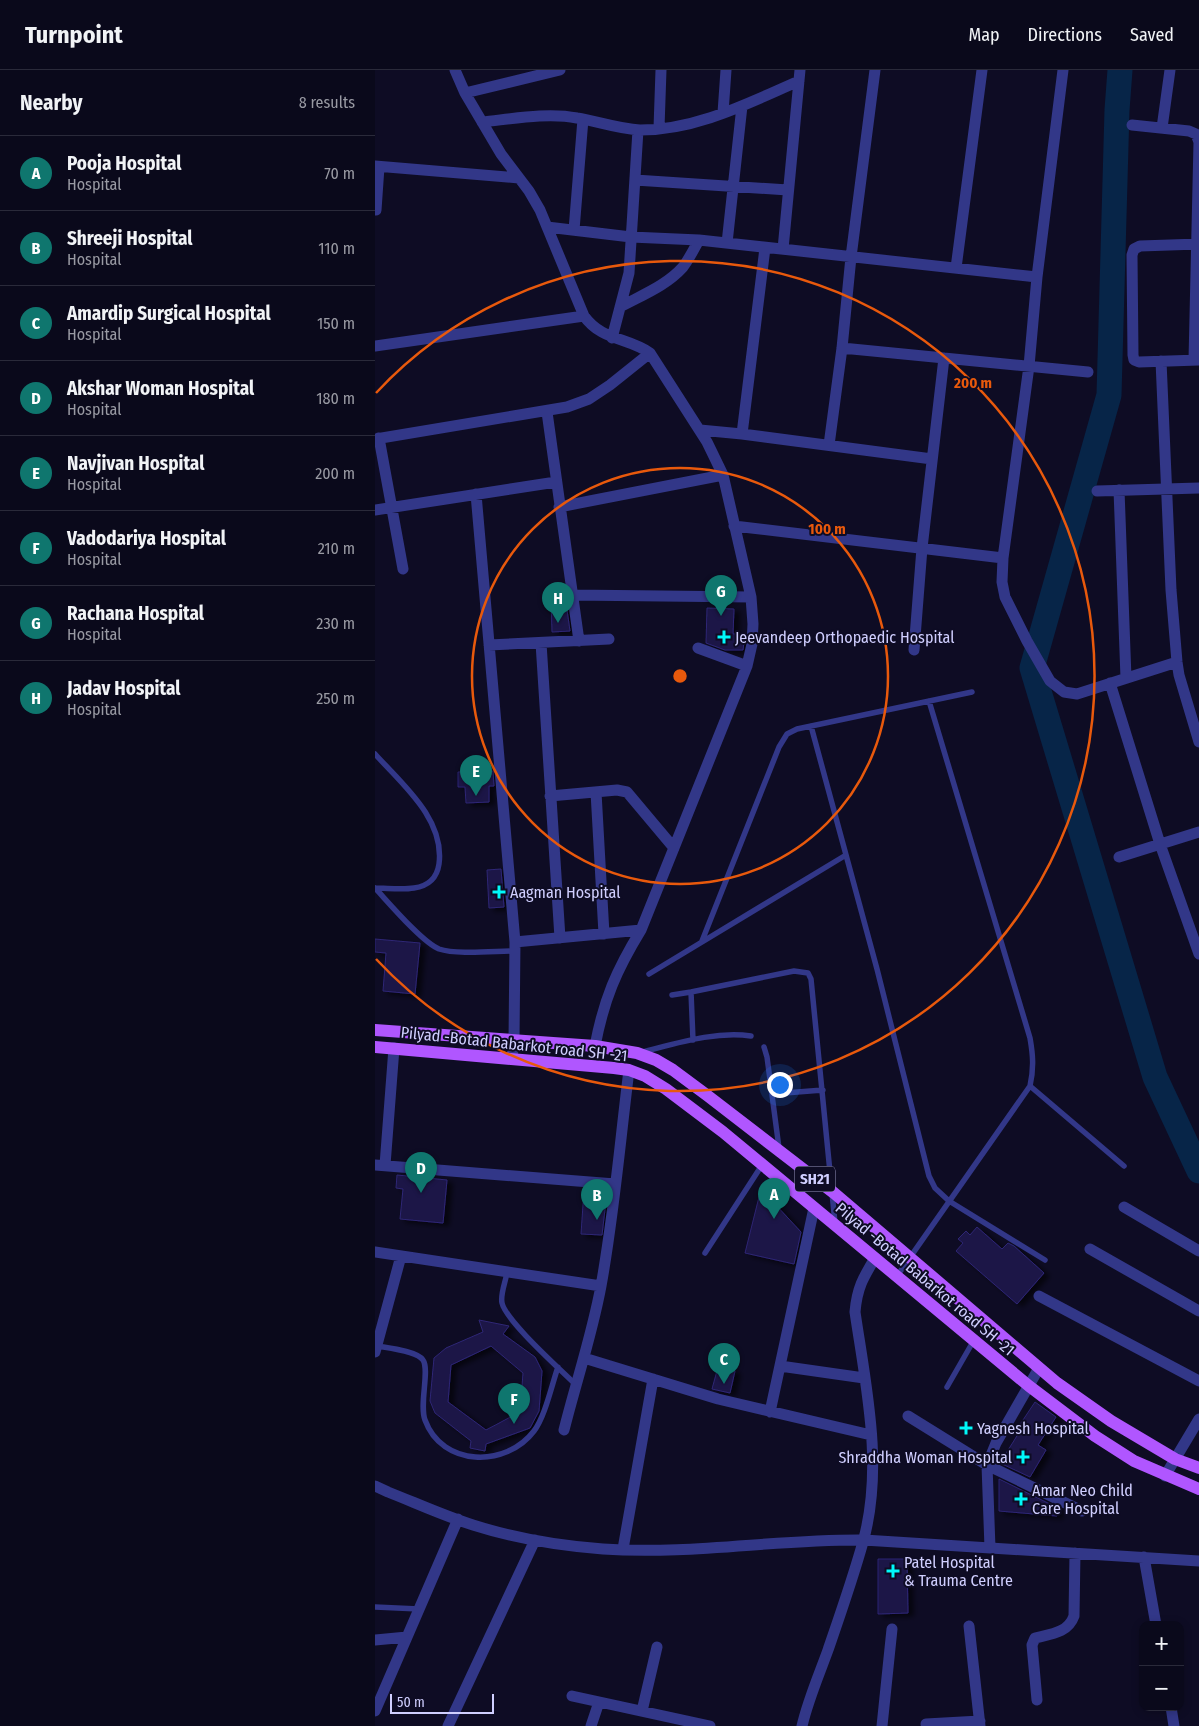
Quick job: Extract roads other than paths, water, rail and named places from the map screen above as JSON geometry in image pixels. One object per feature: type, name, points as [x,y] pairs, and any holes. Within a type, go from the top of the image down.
[{"type":"main road","name":"Pilyad -Botad Babarkot road SH -21","points":[[375,1030],[595,1046],[637,1053],[656,1060],[673,1070],[834,1193],[1057,1383],[1111,1421],[1175,1459],[1199,1468]]},
{"type":"main road","name":"Pilyad -Botad Babarkot road SH -21","points":[[375,1047],[629,1070],[645,1076],[666,1089],[723,1132],[1029,1386],[1095,1436],[1135,1461],[1165,1476],[1199,1489]]},
{"type":"street","points":[[455,70],[465,93],[501,154],[540,210],[584,316],[590,324],[612,338],[642,348],[650,353],[707,442],[723,475],[751,597],[752,644],[747,666],[641,930],[623,958],[614,979],[602,1012],[595,1046]]},
{"type":"street","points":[[465,93],[560,70]]},
{"type":"street","points":[[659,128],[661,70]]},
{"type":"street","points":[[723,113],[726,70]]},
{"type":"street","points":[[829,446],[875,70]]},
{"type":"street","points":[[956,268],[982,70]]},
{"type":"street","points":[[1063,70],[1037,277],[1029,366],[1003,558],[1002,582],[1005,598],[1050,680],[1063,692],[1077,694],[1177,662]]},
{"type":"street","points":[[1162,128],[1170,70]]},
{"type":"street","points":[[482,122],[556,116],[638,130],[689,124],[742,106],[799,76]]},
{"type":"street","points":[[783,250],[799,76]]},
{"type":"street","points":[[727,244],[742,106]]},
{"type":"street","points":[[574,230],[583,120]]},
{"type":"street","points":[[1132,124],[1189,131],[1196,134],[1199,142],[1198,244],[1196,360],[1139,362],[1135,360],[1133,355],[1132,254],[1134,250],[1140,246],[1198,244]]},
{"type":"street","points":[[612,338],[629,273],[638,130]]},
{"type":"street","points":[[376,210],[377,166],[519,178]]},
{"type":"street","points":[[635,180],[788,190]]},
{"type":"street","points":[[547,227],[631,237],[699,240],[1037,277]]},
{"type":"street","points":[[620,307],[661,286],[674,276],[684,265],[699,240]]},
{"type":"street","points":[[742,434],[765,248]]},
{"type":"street","points":[[375,346],[584,316]]},
{"type":"street","points":[[842,348],[1088,372]]},
{"type":"street","points":[[403,569],[377,438],[547,412],[567,407],[589,399],[650,353]]},
{"type":"street","points":[[914,650],[922,548],[944,358]]},
{"type":"street","points":[[1161,361],[1171,590],[1177,662],[1179,675],[1199,742]]},
{"type":"street","points":[[547,412],[579,640]]},
{"type":"street","points":[[700,430],[932,460]]},
{"type":"street","points":[[559,507],[723,475]]},
{"type":"street","points":[[375,510],[556,482]]},
{"type":"street","points":[[1097,491],[1199,488]]},
{"type":"street","points":[[1119,490],[1126,678]]},
{"type":"street","points":[[476,494],[515,947],[512,1059]]},
{"type":"street","points":[[735,526],[1003,558]]},
{"type":"street","points":[[573,595],[751,597]]},
{"type":"street","points":[[489,645],[609,639]]},
{"type":"street","points":[[541,643],[560,938]]},
{"type":"street","points":[[698,648],[747,666]]},
{"type":"street","points":[[1110,683],[1160,844],[1199,954]]},
{"type":"street","points":[[550,796],[617,790],[627,792],[674,848]]},
{"type":"street","points":[[596,792],[604,934]]},
{"type":"street","points":[[1119,857],[1199,832]]},
{"type":"street","points":[[515,947],[560,938],[641,930]]},
{"type":"street","points":[[395,1048],[380,1165],[615,1184]]},
{"type":"street","points":[[564,1430],[601,1286],[629,1070]]},
{"type":"street","points":[[1124,1207],[1199,1251]]},
{"type":"street","points":[[771,1412],[814,1208]]},
{"type":"street","points":[[1090,1249],[1199,1311]]},
{"type":"street","points":[[375,1252],[601,1286]]},
{"type":"street","points":[[376,1349],[401,1256]]},
{"type":"street","points":[[803,1726],[806,1710],[834,1634],[864,1540],[873,1460],[855,1312],[860,1282],[875,1258]]},
{"type":"street","points":[[1039,1296],[1199,1381]]},
{"type":"street","points":[[584,1358],[718,1399],[871,1435]]},
{"type":"street","points":[[780,1366],[864,1378]]},
{"type":"street","points":[[991,1548],[987,1465],[996,1443],[1039,1368]]},
{"type":"street","points":[[623,1549],[653,1379]]},
{"type":"street","points":[[908,1416],[987,1465],[1082,1511]]},
{"type":"street","points":[[1165,1476],[1199,1419]]},
{"type":"street","points":[[375,1486],[473,1525],[535,1540],[603,1549],[660,1550],[821,1540],[864,1540],[1199,1561]]},
{"type":"street","points":[[375,1711],[458,1519]]},
{"type":"street","points":[[449,1726],[535,1540]]},
{"type":"street","points":[[1037,1700],[1033,1646],[1035,1638],[1066,1629],[1072,1624],[1075,1616],[1075,1553]]},
{"type":"street","points":[[1144,1557],[1155,1621]]},
{"type":"street","points":[[926,1724],[980,1724],[969,1626]]},
{"type":"street","points":[[882,1726],[892,1629]]},
{"type":"street","points":[[375,1640],[407,1637]]},
{"type":"street","points":[[642,1711],[657,1647]]},
{"type":"street","points":[[572,1696],[642,1711],[677,1722],[710,1726]]},
{"type":"street","points":[[591,1726],[599,1702]]},
{"type":"street","points":[[1172,1711],[1174,1726]]},
{"type":"lane","points":[[702,941],[779,747],[787,734],[797,729],[972,692]]},
{"type":"lane","points":[[897,1276],[1030,1086],[1034,1059],[1030,1038],[929,701]]},
{"type":"lane","points":[[811,726],[877,969],[929,1176],[935,1188],[949,1201],[1045,1260]]},
{"type":"lane","points":[[375,754],[425,810],[435,831],[439,859],[437,874],[428,883],[414,888],[375,888]]},
{"type":"lane","points":[[649,974],[846,855]]},
{"type":"lane","points":[[375,888],[427,943],[439,949],[453,951],[515,947]]},
{"type":"lane","points":[[672,995],[794,971],[807,973],[811,979],[836,1226]]},
{"type":"lane","points":[[691,992],[693,1040]]},
{"type":"lane","points":[[637,1053],[693,1040],[725,1035],[751,1036]]},
{"type":"lane","points":[[764,1047],[767,1057],[779,1152]]},
{"type":"lane","points":[[1030,1086],[1124,1166]]},
{"type":"lane","points":[[772,1094],[823,1090]]},
{"type":"lane","points":[[705,1253],[762,1165]]},
{"type":"lane","points":[[507,1272],[502,1301],[505,1312],[575,1384]]},
{"type":"lane","points":[[947,1387],[973,1340]]},
{"type":"lane","points":[[376,1349],[418,1355],[424,1361],[422,1406],[425,1421],[441,1443],[455,1452],[470,1457],[487,1458],[501,1456],[523,1444],[536,1430],[558,1367]]},
{"type":"lane","points":[[375,1607],[419,1609]]},
{"type":"waterway","points":[[1120,70],[1117,110],[1109,395],[1032,668],[1155,1077],[1199,1171]]},
{"type":"place","name":"Rachana Hospital","points":[[721,616]]},
{"type":"place","name":"Jadav Hospital","points":[[558,623]]},
{"type":"place","name":"Jeevandeep Orthopaedic Hospital","points":[[724,637]]},
{"type":"place","name":"Navjivan Hospital","points":[[476,796]]},
{"type":"place","name":"Aagman Hospital","points":[[499,892]]},
{"type":"place","name":"Akshar Woman Hospital","points":[[421,1193]]},
{"type":"place","name":"Pooja Hospital","points":[[774,1219]]},
{"type":"place","name":"Shreeji Hospital","points":[[597,1220]]},
{"type":"place","name":"Amardip Surgical Hospital","points":[[724,1384]]},
{"type":"place","name":"Vadodariya Hospital","points":[[514,1424]]},
{"type":"place","name":"Yagnesh Hospital","points":[[966,1428]]},
{"type":"place","name":"Shraddha Woman Hospital","points":[[1023,1457]]},
{"type":"place","name":"Amar Neo Child Care Hospital","points":[[1021,1499]]},
{"type":"place","name":"Patel Hospital & Trauma Centre","points":[[893,1571]]}]
